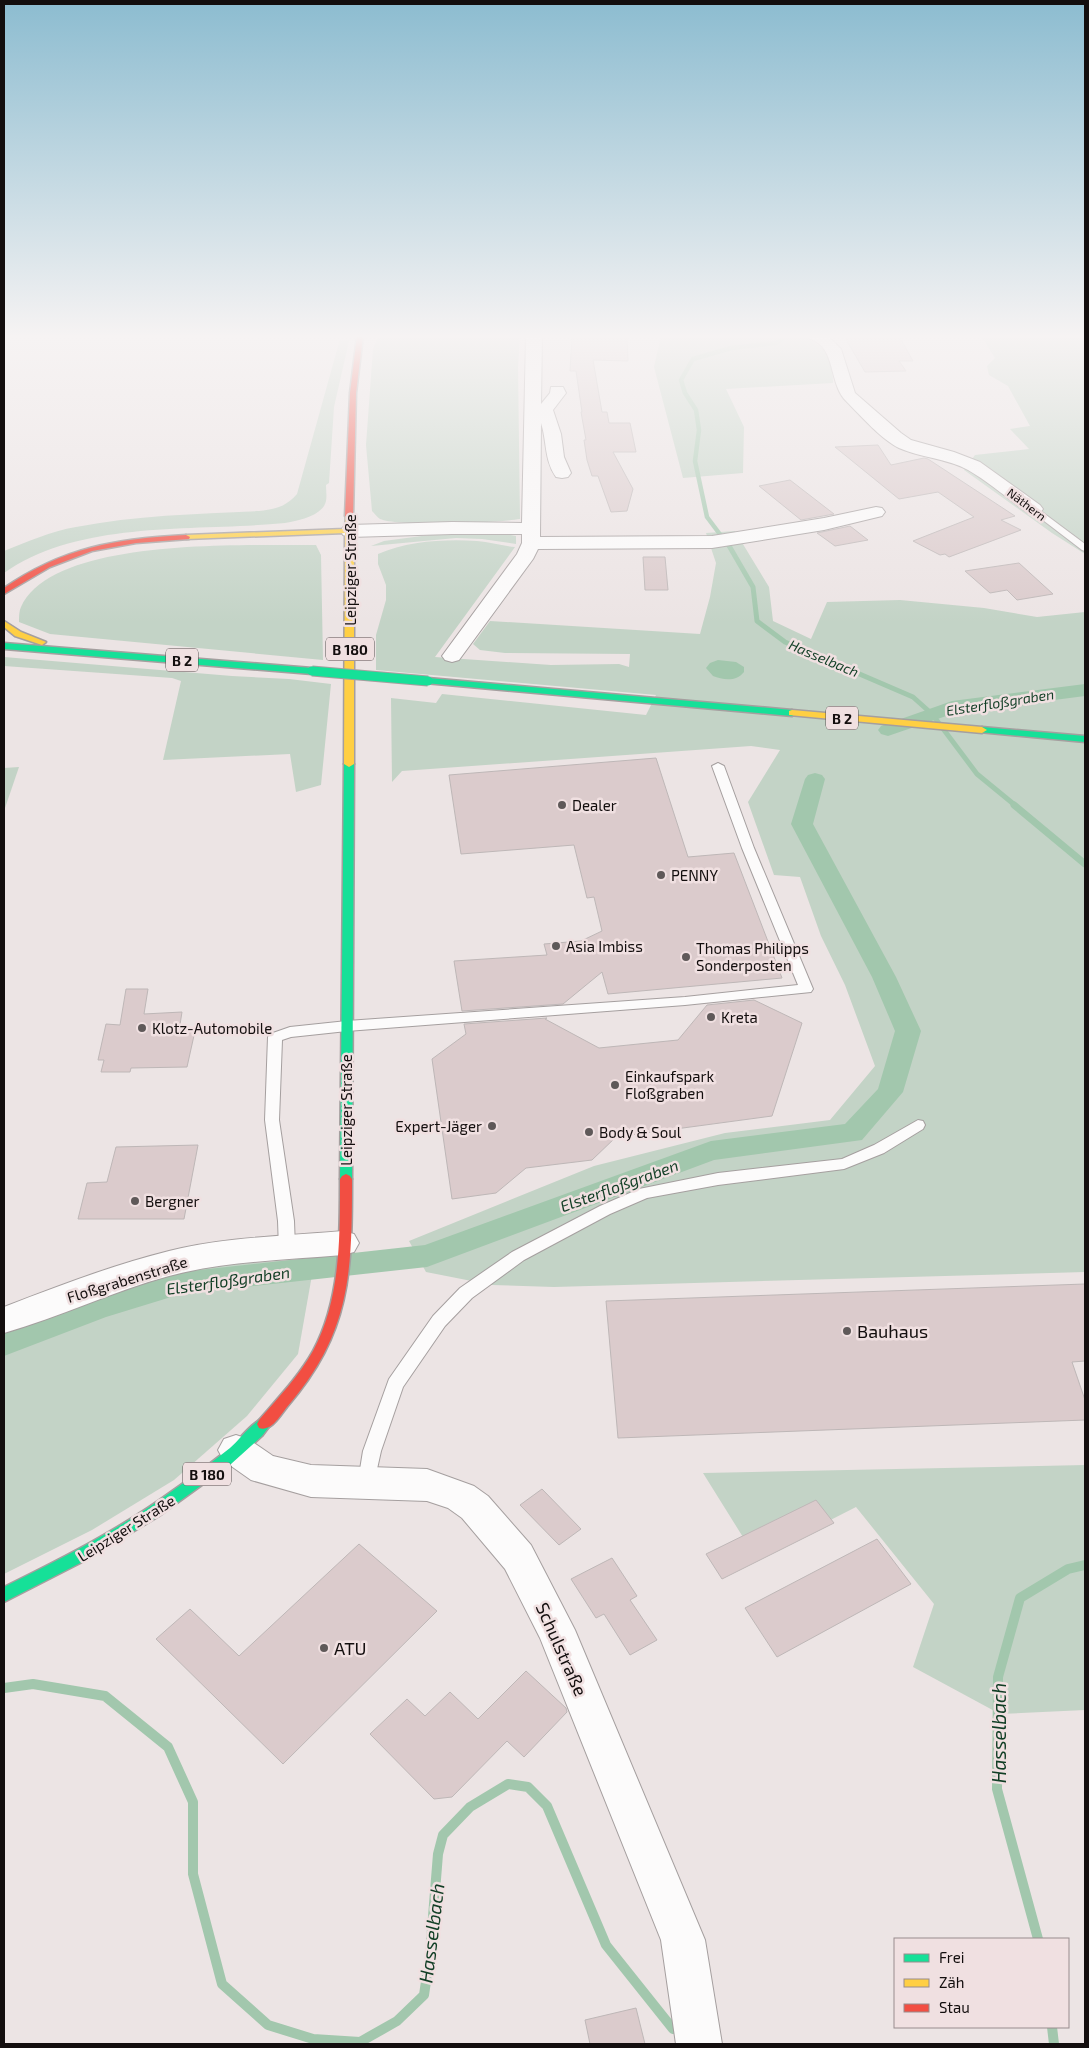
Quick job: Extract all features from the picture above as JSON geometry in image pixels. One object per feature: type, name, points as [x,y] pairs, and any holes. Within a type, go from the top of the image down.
[{"type":"main road","name":"Leipziger Straße","points":[[4,1595],[73,1561],[132,1527],[236,1450],[284,1401],[317,1356],[328,1335],[335,1313],[340,1285],[346,1188],[350,432]]},
{"type":"main road","points":[[335,499],[349,491]]},
{"type":"main road","points":[[279,533],[312,522]]},
{"type":"main road","points":[[4,592],[44,564],[89,549],[139,541],[350,531]]},
{"type":"main road","points":[[4,623],[18,634],[37,640],[56,650]]},
{"type":"main road","name":"B 2","points":[[4,646],[1085,739]]},
{"type":"street","points":[[452,656],[526,555],[531,536],[538,432]]},
{"type":"street","points":[[552,432],[555,457],[562,473]]},
{"type":"street","name":"Näthern","points":[[889,432],[905,444],[948,456],[974,466],[1034,508]]},
{"type":"street","points":[[350,531],[452,528],[531,536],[712,542],[824,524],[876,512]]},
{"type":"street","name":"Floßgrabenstraße","points":[[4,1320],[84,1290],[170,1263],[219,1254],[287,1248],[343,1249]]},
{"type":"street","name":"Schulstraße","points":[[236,1450],[264,1469],[280,1474],[320,1482],[427,1485],[461,1497],[475,1507],[518,1557],[556,1630],[683,1940],[698,2044]]},
{"type":"lane","name":"Näthern","points":[[1034,508],[1085,548]]},
{"type":"lane","points":[[287,1248],[286,1221],[272,1120],[275,1037],[290,1032],[347,1026],[685,1001],[806,989],[748,848],[718,766]]},
{"type":"lane","points":[[367,1482],[372,1451],[395,1384],[439,1321],[466,1293],[518,1256],[605,1210],[644,1192],[718,1179],[844,1164],[879,1149],[918,1125]]},
{"type":"shaded area","points":[[314,432],[332,432],[326,501],[320,510],[309,517],[285,523],[140,531],[103,536],[68,544],[34,556],[4,573],[4,551],[57,531],[144,517],[259,511],[284,505],[297,494]]},
{"type":"shaded area","points":[[367,432],[519,432],[520,519],[427,524],[380,519],[372,511],[366,445]]},
{"type":"shaded area","points":[[671,432],[744,432],[743,473],[683,478]]},
{"type":"shaded area","points":[[1012,432],[1085,432],[1085,554],[1052,533],[964,470],[975,455],[1029,449]]},
{"type":"shaded area","points":[[459,531],[496,532],[516,536],[516,544],[482,539],[456,538],[371,546],[384,541]]},
{"type":"shaded area","points":[[735,531],[769,587],[773,621],[811,639],[827,602],[900,600],[984,608],[1037,617],[1085,612],[1085,1272],[554,1287],[492,1285],[426,1272],[409,1241],[594,1166],[725,1133],[830,1120],[875,1066],[845,985],[821,936],[800,877],[774,875],[748,802],[780,750],[751,746],[402,771],[392,782],[391,698],[436,703],[442,694],[646,715],[656,695],[376,670],[376,635],[386,600],[386,585],[378,564],[378,554],[402,546],[452,540],[477,541],[515,547],[435,657],[551,665],[619,664],[629,667],[630,654],[505,653],[480,650],[473,644],[490,621],[700,634],[710,597],[716,563],[706,533]]},
{"type":"shaded area","points":[[316,545],[321,555],[323,660],[50,634],[19,622],[21,607],[40,584],[71,568],[111,556],[202,546]]},
{"type":"shaded area","points":[[4,657],[289,679],[331,684],[321,785],[296,792],[290,754],[163,760],[181,681],[172,678],[4,666]]},
{"type":"shaded area","points":[[718,660],[736,662],[744,667],[744,672],[733,679],[713,676],[706,668],[710,663]]},
{"type":"shaded area","points":[[19,767],[4,811],[4,768]]},
{"type":"shaded area","points":[[315,1258],[298,1354],[247,1416],[174,1480],[92,1530],[4,1574],[4,1337],[153,1279],[210,1266]]},
{"type":"shaded area","points":[[1085,1465],[1085,1710],[1000,1714],[913,1667],[934,1604],[856,1507],[756,1558],[703,1473]]},
{"type":"building","points":[[584,432],[632,432],[636,452],[613,452],[633,489],[627,511],[611,512],[598,476],[592,476],[587,460],[584,440],[586,440]]},
{"type":"building","points":[[878,445],[891,465],[924,458],[928,459],[1015,516],[1001,520],[1021,530],[949,557],[945,554],[940,555],[913,541],[974,517],[938,492],[899,499],[835,447]]},
{"type":"building","points":[[790,480],[834,514],[801,520],[759,486]]},
{"type":"building","points":[[850,526],[868,540],[835,546],[817,533]]},
{"type":"building","points":[[643,557],[665,557],[668,590],[645,590]]},
{"type":"building","points":[[1019,563],[1053,594],[1017,600],[1007,590],[990,593],[965,571]]},
{"type":"building","points":[[656,758],[688,857],[734,853],[782,978],[608,994],[602,972],[563,1004],[462,1011],[454,961],[547,955],[544,944],[581,941],[602,931],[594,897],[587,898],[574,845],[461,854],[449,775]]},
{"type":"building","name":"Klotz-Automobile","points":[[126,989],[148,989],[144,1014],[182,1012],[179,1031],[195,1031],[187,1067],[131,1068],[130,1072],[101,1072],[104,1060],[98,1060],[106,1024],[120,1025]]},
{"type":"building","points":[[754,1000],[802,1023],[772,1116],[616,1137],[592,1160],[526,1168],[496,1193],[452,1199],[432,1059],[466,1034],[464,1024],[547,1018],[545,1019],[599,1048],[678,1040],[707,1005]]},
{"type":"building","name":"Bergner","points":[[198,1145],[184,1219],[78,1219],[87,1183],[107,1182],[116,1147]]},
{"type":"building","name":"Bauhaus","points":[[1085,1284],[1085,1361],[1072,1362],[1085,1400],[1085,1420],[618,1438],[606,1301]]},
{"type":"building","points":[[542,1489],[581,1529],[559,1545],[520,1505]]},
{"type":"building","points":[[816,1500],[834,1523],[722,1579],[706,1554]]},
{"type":"building","points":[[877,1539],[911,1584],[777,1657],[745,1608]]},
{"type":"building","name":"ATU","points":[[359,1544],[437,1611],[283,1764],[156,1639],[190,1609],[239,1656]]},
{"type":"building","points":[[612,1558],[637,1596],[630,1600],[657,1640],[630,1655],[604,1614],[596,1618],[571,1579]]},
{"type":"building","points":[[526,1671],[566,1708],[567,1712],[524,1757],[507,1741],[452,1797],[434,1799],[370,1734],[407,1699],[425,1716],[450,1692],[478,1719]]},
{"type":"building","points":[[636,2008],[645,2044],[590,2044],[585,2020]]},
{"type":"waterway","name":"Hasselbach","points":[[699,432],[695,461],[707,517],[728,545]]},
{"type":"waterway","name":"Hasselbach","points":[[728,544],[753,587],[757,621],[785,642],[913,697],[932,714],[977,774],[1016,806]]},
{"type":"waterway","name":"Elsterfloßgraben","points":[[888,730],[952,707],[1085,690]]},
{"type":"waterway","name":"Elsterfloßgraben","points":[[4,1344],[99,1307],[181,1283],[427,1256],[711,1151],[853,1133],[890,1092],[908,1031],[884,977],[802,824],[815,779]]},
{"type":"waterway","name":"Hasselbach","points":[[1014,805],[1085,864]]},
{"type":"waterway","name":"Hasselbach","points":[[1038,1938],[997,1789],[998,1677],[1020,1598],[1068,1569],[1085,1565]]},
{"type":"waterway","name":"Hasselbach","points":[[4,1688],[33,1684],[105,1696],[168,1747],[193,1802],[193,1874],[222,1984],[268,2025],[313,2039],[360,2042],[397,2021],[424,1995],[430,1954],[438,1854],[443,1835],[470,1807],[508,1784],[528,1787],[547,1806],[606,1945],[673,2029]]},
{"type":"waterway","name":"Hasselbach","points":[[1052,2028],[1054,2044]]},
{"type":"traffic: fast","points":[[4,646],[312,671]]},
{"type":"traffic: fast","points":[[312,671],[428,681]]},
{"type":"traffic: fast","points":[[428,681],[792,713]]},
{"type":"traffic: fast","points":[[982,730],[1085,739]]},
{"type":"traffic: fast","points":[[346,1179],[349,764]]},
{"type":"traffic: fast","points":[[4,1595],[81,1555],[154,1512],[218,1466],[264,1424]]},
{"type":"traffic: slow","points":[[349,516],[349,764]]},
{"type":"traffic: slow","points":[[186,537],[350,531]]},
{"type":"traffic: slow","points":[[4,623],[18,634],[42,642]]},
{"type":"traffic: slow","points":[[792,713],[982,730]]},
{"type":"traffic: jam","points":[[349,516],[352,432]]},
{"type":"traffic: jam","points":[[4,592],[47,565],[90,549],[136,541],[186,537]]},
{"type":"traffic: jam","points":[[264,1424],[306,1373],[328,1334],[335,1313],[343,1269],[346,1179]]},
{"type":"place","name":"Dealer","points":[[562,805]]},
{"type":"place","name":"PENNY","points":[[661,875]]},
{"type":"place","name":"Asia Imbiss","points":[[556,946]]},
{"type":"place","name":"Thomas Philipps Sonderposten","points":[[686,957]]},
{"type":"place","name":"Kreta","points":[[711,1017]]},
{"type":"place","name":"Klotz-Automobile","points":[[142,1028]]},
{"type":"place","name":"Einkaufspark Floßgraben","points":[[615,1085]]},
{"type":"place","name":"Expert-Jäger","points":[[492,1126]]},
{"type":"place","name":"Body & Soul","points":[[589,1132]]},
{"type":"place","name":"Bergner","points":[[135,1201]]},
{"type":"place","name":"Bauhaus","points":[[847,1331]]},
{"type":"place","name":"ATU","points":[[324,1648]]}]
